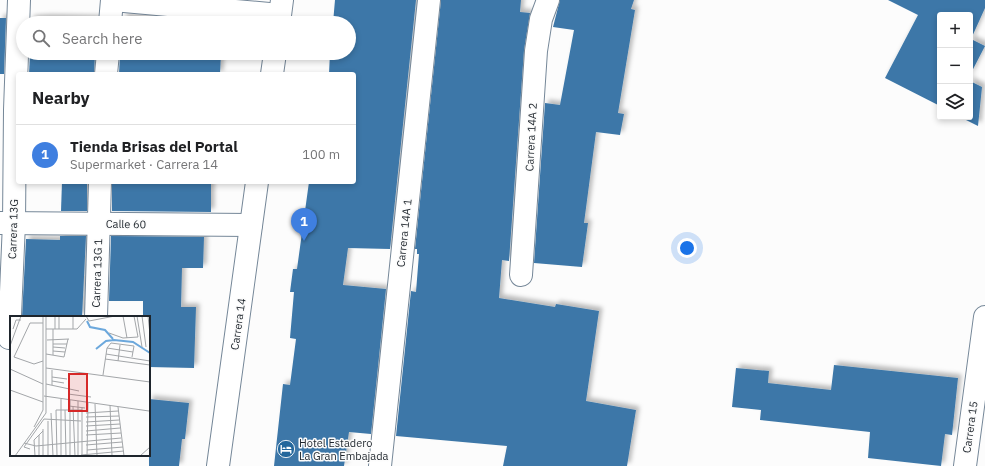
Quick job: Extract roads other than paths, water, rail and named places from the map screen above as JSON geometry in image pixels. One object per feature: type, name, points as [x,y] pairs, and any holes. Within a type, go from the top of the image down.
[{"type":"street","name":"Carrera 13G","points":[[18,16],[19,0]]},
{"type":"street","points":[[111,16],[112,0],[280,13]]},
{"type":"street","name":"Carrera 14A 1","points":[[380,466],[429,0]]},
{"type":"street","name":"Carrera 14A 2","points":[[521,275],[536,51],[541,20],[548,0]]},
{"type":"street","name":"Carrera 13G","points":[[6,338],[7,223],[11,110],[16,41]]},
{"type":"street","points":[[106,72],[107,60]]},
{"type":"street","points":[[272,72],[274,60]]},
{"type":"street","name":"Carrera 13G 1","points":[[96,316],[100,184]]},
{"type":"street","name":"Carrera 14","points":[[218,466],[257,184]]},
{"type":"street","name":"Calle 60","points":[[7,223],[251,225]]},
{"type":"street","name":"Carrera 15","points":[[965,466],[985,317]]},
{"type":"place","name":"Tienda Brisas del Portal","points":[[304,241]]},
{"type":"place","name":"Hotel Estadero La Gran Embajada","points":[[286,449]]}]
